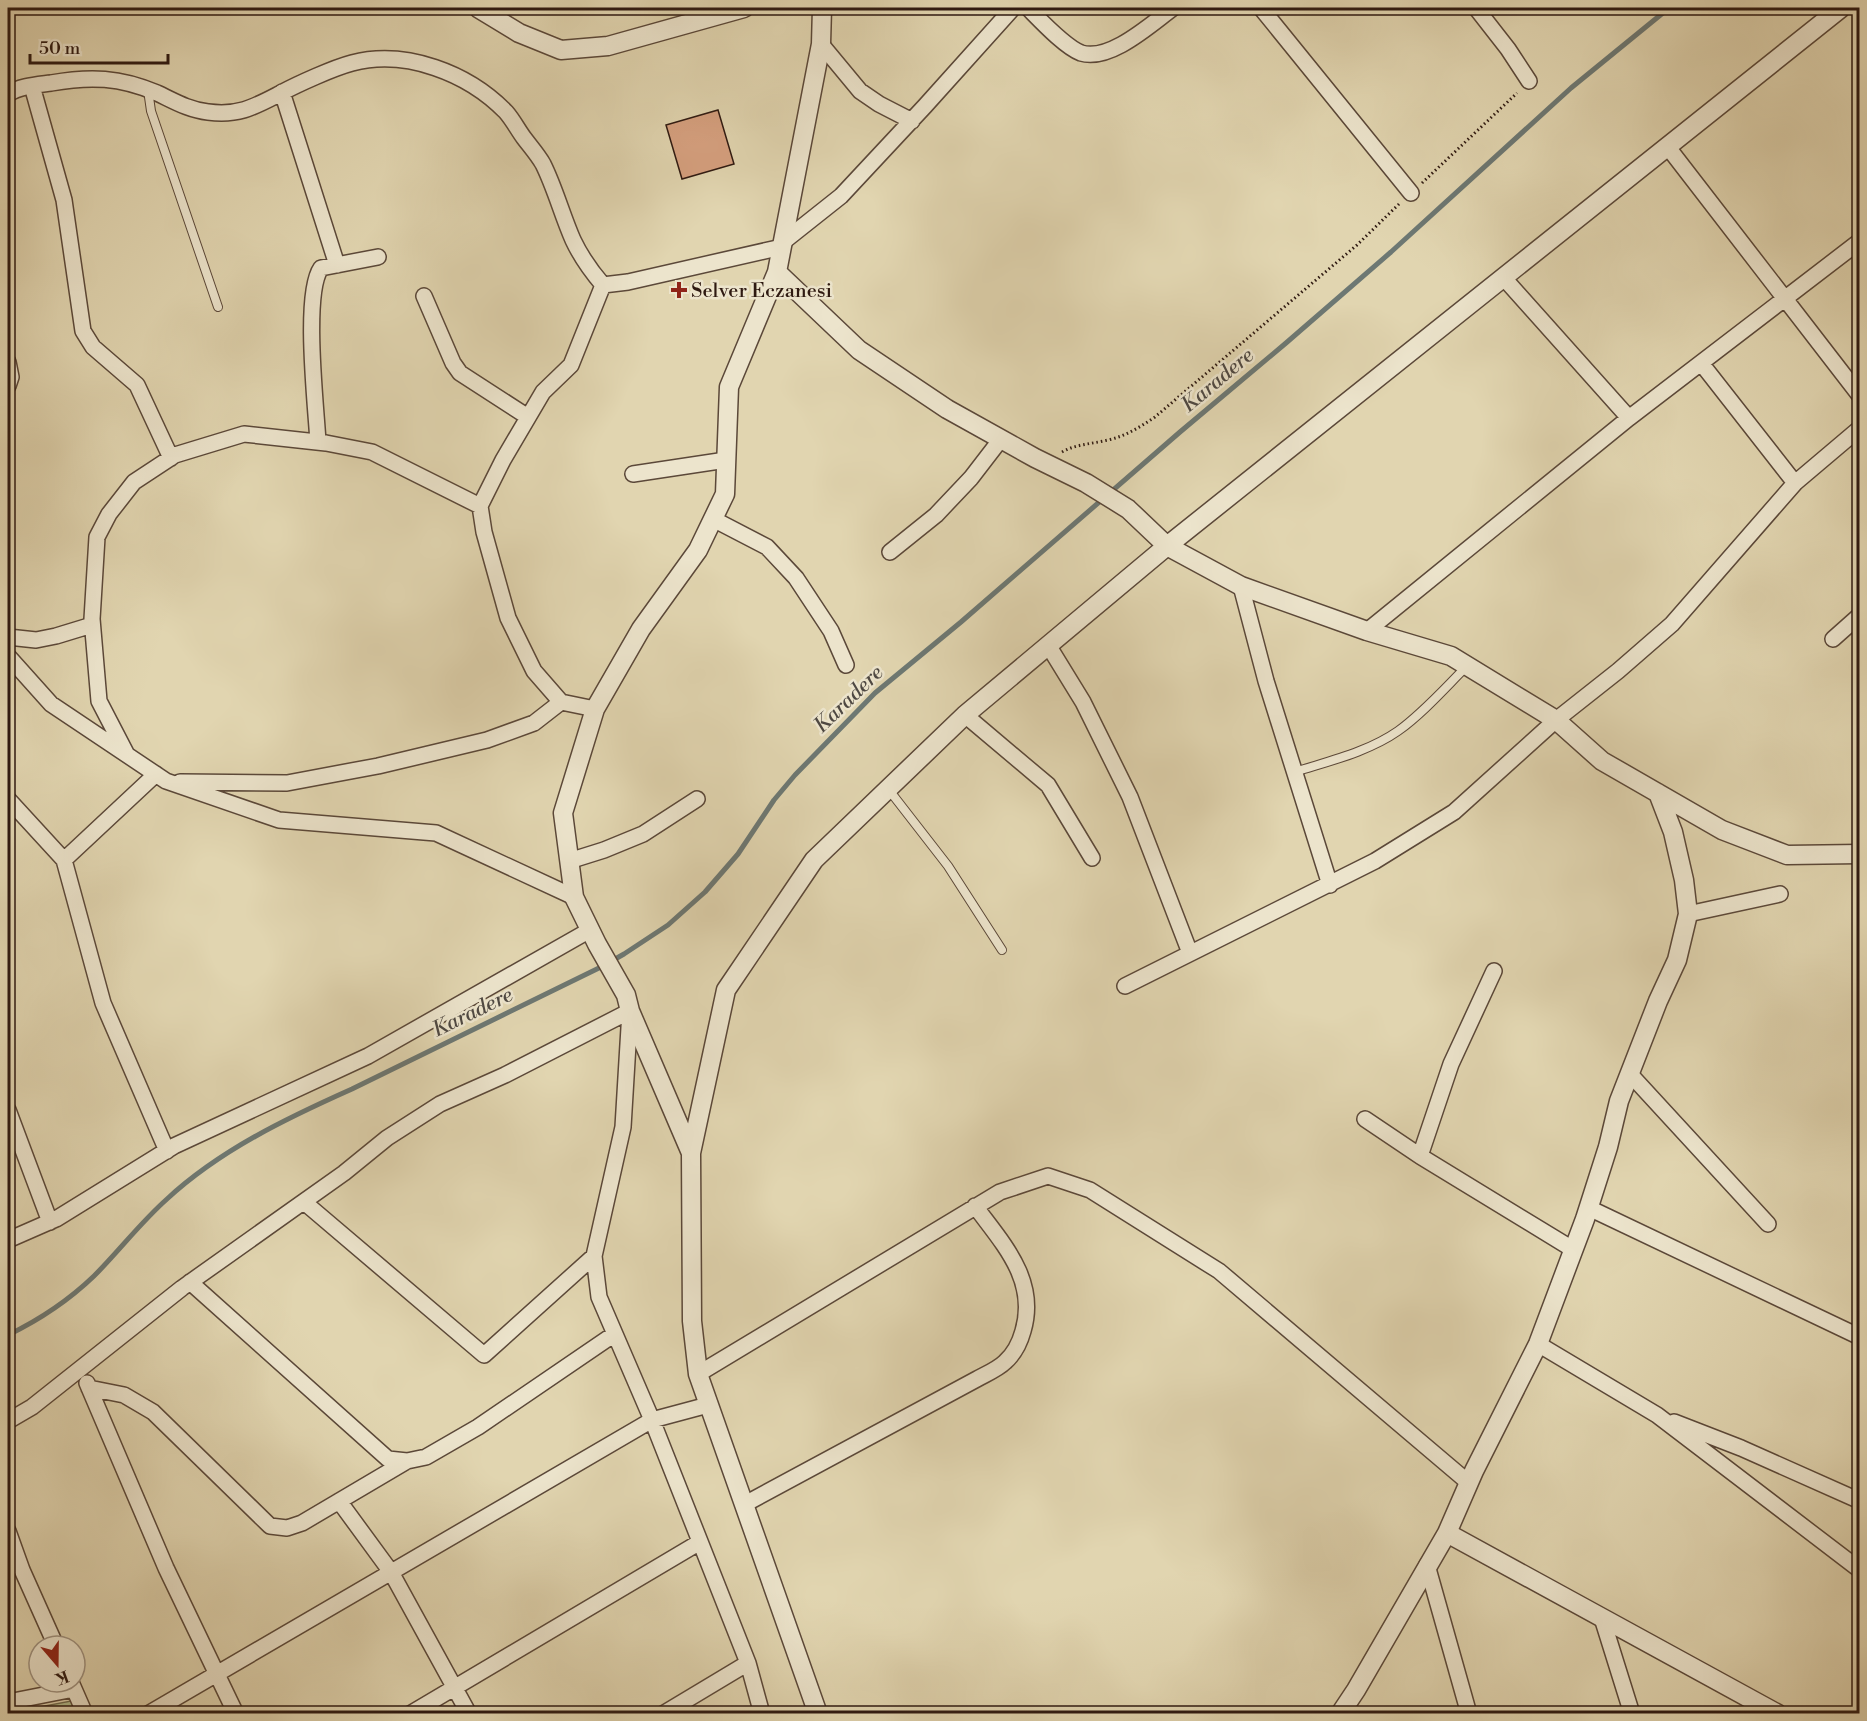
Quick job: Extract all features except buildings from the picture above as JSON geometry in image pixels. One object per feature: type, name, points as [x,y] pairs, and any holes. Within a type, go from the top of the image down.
[{"type":"street","points":[[477,8],[519,33],[561,50],[608,46],[744,8]]},
{"type":"street","points":[[691,1153],[628,1003],[574,897],[563,813],[596,709],[641,629],[698,550],[725,494],[729,387],[777,272],[821,45],[822,8]]},
{"type":"street","points":[[603,285],[628,282],[782,245],[841,196],[1013,8]]},
{"type":"street","points":[[1028,8],[1060,39],[1080,52],[1098,54],[1118,47],[1173,8]]},
{"type":"street","points":[[1261,8],[1411,193]]},
{"type":"street","points":[[1476,8],[1529,81]]},
{"type":"street","points":[[818,1713],[698,1374],[692,1321],[691,1153],[726,990],[814,860],[965,715],[1167,546],[1841,8]]},
{"type":"street","points":[[821,45],[860,91],[912,121]]},
{"type":"street","points":[[8,94],[18,88],[81,78],[116,81],[148,90],[191,109],[222,113],[255,108],[282,92],[351,63],[372,60],[413,62],[439,69],[463,80],[506,112],[542,162],[573,241],[586,264],[603,285]]},
{"type":"street","points":[[32,86],[64,200],[83,331],[93,347],[137,385],[171,458]]},
{"type":"street","points":[[282,92],[337,265]]},
{"type":"street","points":[[1667,146],[1860,396]]},
{"type":"street","points":[[1367,631],[1629,418],[1860,241]]},
{"type":"street","points":[[318,442],[311,309],[317,274],[321,268],[378,257]]},
{"type":"street","points":[[777,272],[859,350],[947,409],[1047,465],[1086,483],[1128,509],[1167,546],[1241,586],[1367,631],[1450,656],[1556,720],[1602,761],[1722,830],[1787,855],[1860,854]]},
{"type":"street","points":[[1503,278],[1629,418]]},
{"type":"street","points":[[596,709],[561,702],[534,671],[508,618],[484,532],[480,506],[503,460],[543,392],[571,365],[603,285]]},
{"type":"street","points":[[424,296],[453,363],[460,373],[528,417]]},
{"type":"street","points":[[8,362],[11,377],[8,386]]},
{"type":"street","points":[[1701,363],[1795,483]]},
{"type":"street","points":[[1125,986],[1330,885],[1385,855],[1454,812],[1556,720],[1672,624],[1795,483],[1860,428]]},
{"type":"street","points":[[126,753],[99,701],[92,625],[97,537],[109,514],[134,482],[171,458],[244,434],[318,442],[372,452],[480,506]]},
{"type":"street","points":[[890,552],[936,515],[971,478],[1001,439]]},
{"type":"street","points":[[633,474],[726,460]]},
{"type":"street","points":[[713,519],[767,548],[796,578],[831,632],[846,665]]},
{"type":"street","points":[[1241,586],[1266,681],[1330,885]]},
{"type":"street","points":[[1833,639],[1860,615]]},
{"type":"street","points":[[8,637],[36,640],[92,625]]},
{"type":"street","points":[[1048,645],[1083,702],[1130,796],[1190,953]]},
{"type":"street","points":[[8,656],[51,704],[161,778],[279,820],[436,833],[574,897]]},
{"type":"street","points":[[64,860],[161,778],[287,783],[378,766],[487,740],[534,723],[561,702]]},
{"type":"street","points":[[965,715],[1048,785],[1092,858]]},
{"type":"street","points":[[1340,1713],[1356,1690],[1447,1533],[1469,1483],[1538,1344],[1589,1208],[1620,1101],[1677,960],[1688,914],[1684,880],[1673,832],[1658,793]]},
{"type":"street","points":[[8,799],[64,860],[103,1003],[166,1151]]},
{"type":"street","points":[[569,861],[643,834],[697,799]]},
{"type":"street","points":[[1688,914],[1780,894]]},
{"type":"street","points":[[8,1240],[50,1222],[166,1151],[368,1056],[594,937]]},
{"type":"street","points":[[1420,1156],[1451,1064],[1494,971]]},
{"type":"street","points":[[8,1421],[32,1407],[190,1282],[345,1173],[387,1138],[440,1104],[505,1075],[628,1003]]},
{"type":"street","points":[[628,1003],[623,1127],[594,1256],[599,1297],[613,1335],[652,1420],[748,1663],[762,1713]]},
{"type":"street","points":[[1630,1074],[1768,1224]]},
{"type":"street","points":[[8,1110],[50,1222]]},
{"type":"street","points":[[1365,1119],[1420,1156],[1574,1250]]},
{"type":"street","points":[[698,1374],[975,1206],[1000,1192],[1048,1176],[1090,1190],[1219,1271],[1469,1483]]},
{"type":"street","points":[[304,1202],[484,1354],[594,1256]]},
{"type":"street","points":[[745,1504],[1005,1363],[1017,1348],[1027,1310],[1024,1282],[1012,1255],[975,1206]]},
{"type":"street","points":[[1589,1208],[1860,1337]]},
{"type":"street","points":[[190,1282],[388,1459],[407,1461],[426,1457],[478,1427],[613,1335]]},
{"type":"street","points":[[1538,1344],[1657,1415],[1860,1570]]},
{"type":"street","points":[[81,1370],[166,1568],[236,1713]]},
{"type":"street","points":[[89,1388],[124,1395],[144,1405],[165,1422],[270,1526],[287,1528],[302,1523],[407,1461]]},
{"type":"street","points":[[148,1713],[652,1420],[708,1406]]},
{"type":"street","points":[[1657,1415],[1741,1448],[1860,1501]]},
{"type":"street","points":[[339,1502],[392,1572],[469,1713]]},
{"type":"street","points":[[8,1531],[15,1572],[49,1634]]},
{"type":"street","points":[[1447,1533],[1778,1713]]},
{"type":"street","points":[[410,1713],[700,1542]]},
{"type":"street","points":[[1427,1564],[1469,1713]]},
{"type":"street","points":[[1602,1618],[1632,1713]]},
{"type":"street","points":[[663,1713],[748,1663]]},
{"type":"street","points":[[8,1702],[39,1694]]},
{"type":"street","points":[[77,1694],[85,1713]]},
{"type":"lane","points":[[148,90],[152,111],[219,307]]},
{"type":"lane","points":[[1295,772],[1374,745],[1397,732],[1422,711],[1467,666]]},
{"type":"lane","points":[[889,789],[948,866],[1002,950]]},
{"type":"path","points":[[1047,465],[1063,451],[1074,446],[1110,440],[1133,432],[1155,417],[1357,245],[1529,81]]},
{"type":"green space","points":[[71,1701],[77,1713],[8,1713]]},
{"type":"waterway","name":"Karadere","points":[[8,1335],[31,1323],[74,1293],[94,1276],[167,1199],[187,1181],[232,1150],[303,1112],[601,967],[668,925],[705,892],[738,854],[774,800],[795,775],[875,693],[1286,343],[1391,252],[1571,88],[1669,8]]},
{"type":"place","name":"Selver Eczanesi","points":[[679,290]]}]
